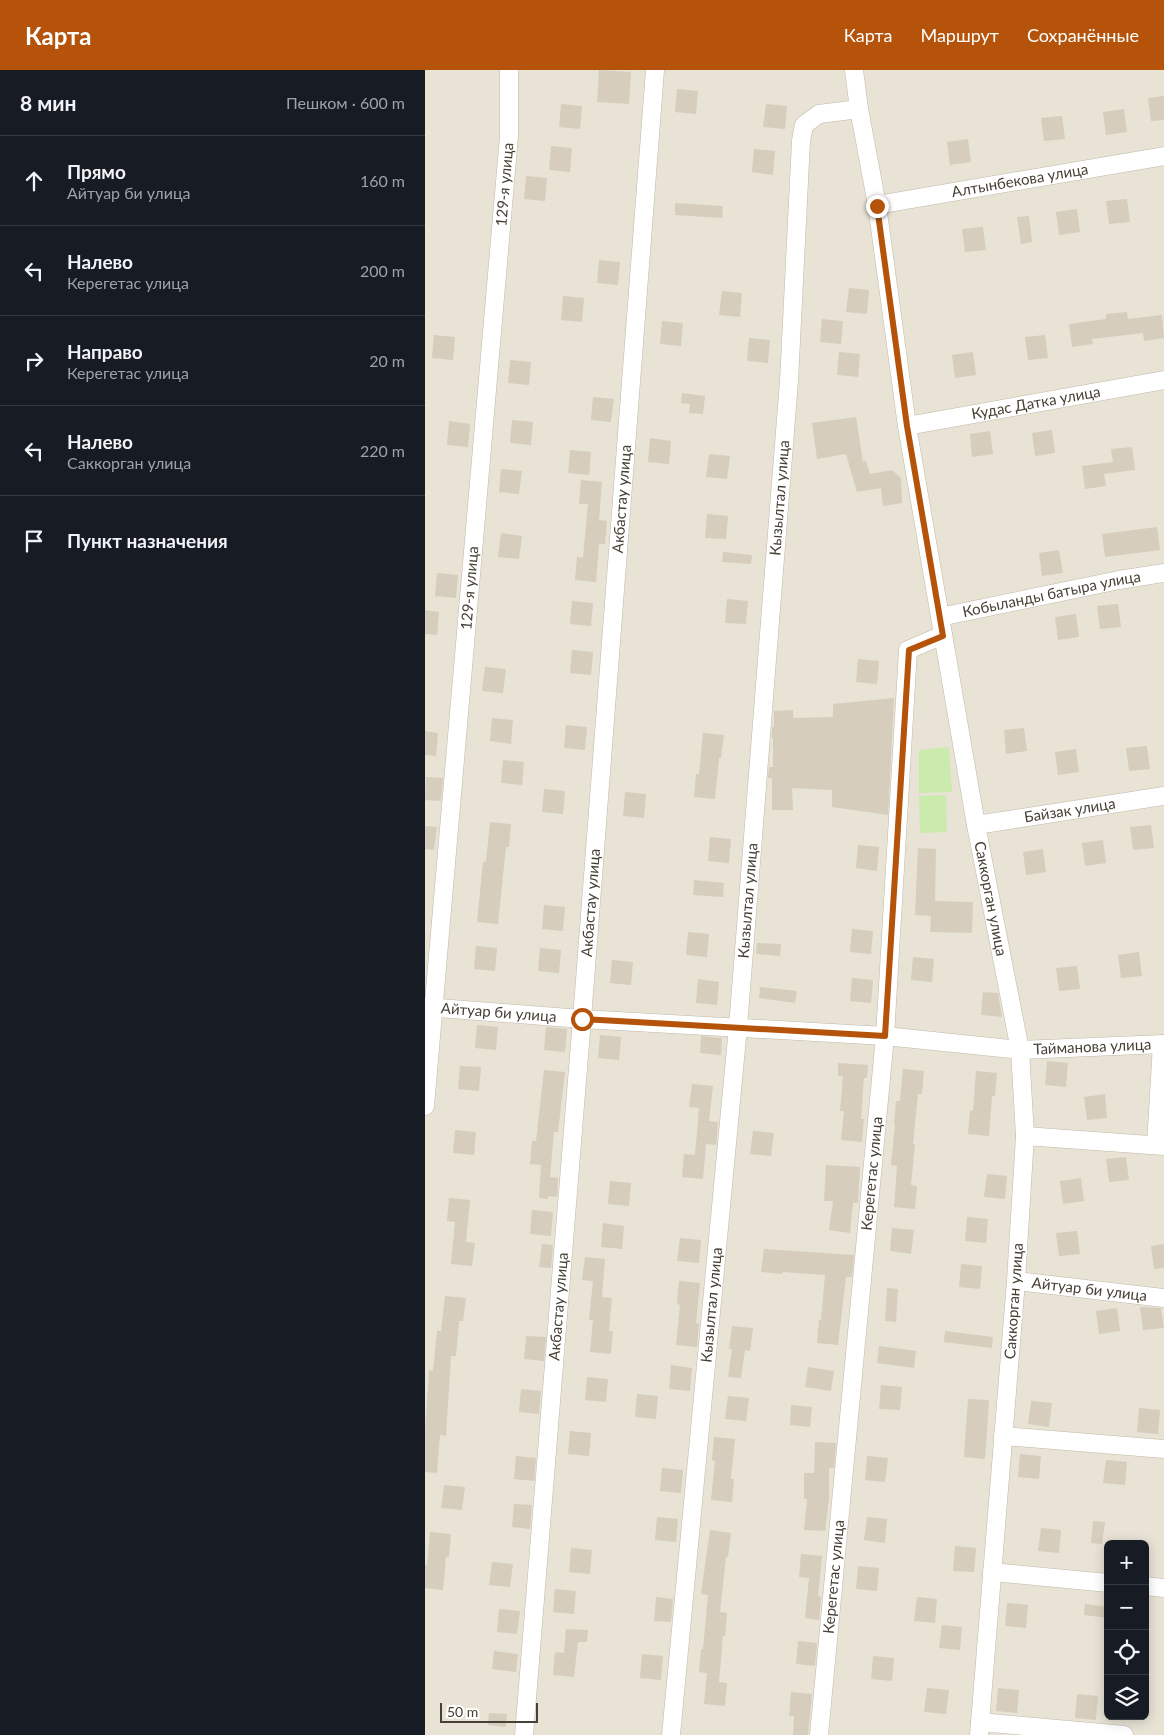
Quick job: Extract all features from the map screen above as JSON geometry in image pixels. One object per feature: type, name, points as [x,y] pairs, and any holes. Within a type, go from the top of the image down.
[{"type":"street","name":"129-я улица","points":[[425,1106],[429,1007],[509,136],[509,70]]},
{"type":"street","name":"Акбастау улица","points":[[524,1735],[582,1019],[655,70]]},
{"type":"street","name":"Саккорган улица","points":[[854,70],[859,109],[877,206],[907,426],[976,825],[1020,1050],[1025,1136],[979,1729]]},
{"type":"street","name":"Кызылтал улица","points":[[671,1735],[738,1028],[789,381],[801,141],[804,125],[819,114],[859,109]]},
{"type":"street","name":"Алтынбекова улица","points":[[877,206],[1164,156]]},
{"type":"street","name":"Кудас Датка улица","points":[[907,426],[1164,380]]},
{"type":"street","name":"Кобыланды батыра улица","points":[[940,616],[1119,580],[1164,573]]},
{"type":"street","name":"Керегетас улица","points":[[819,1735],[885,1036],[909,650],[943,636]]},
{"type":"street","name":"Байзак улица","points":[[976,825],[1164,796]]},
{"type":"street","name":"Айтуар би улица","points":[[429,1007],[582,1019],[885,1036],[1020,1050]]},
{"type":"street","name":"Тайманова улица","points":[[1020,1050],[1163,1044]]},
{"type":"street","points":[[1025,1136],[1160,1145],[1163,1044]]},
{"type":"street","name":"Айтуар би улица","points":[[1015,1281],[1164,1298]]},
{"type":"street","points":[[1003,1436],[1164,1449]]},
{"type":"street","points":[[992,1572],[1104,1582]]},
{"type":"street","points":[[1149,1586],[1164,1588]]},
{"type":"street","points":[[979,1729],[1124,1735]]},
{"type":"shaded area","points":[[425,70],[1164,70],[1164,1735],[425,1735]]},
{"type":"green space","points":[[949,747],[952,792],[919,793],[919,750]]},
{"type":"green space","points":[[946,795],[947,832],[920,833],[919,796]]},
{"type":"building","points":[[599,70],[631,72],[629,104],[597,102]]},
{"type":"building","points":[[677,89],[698,91],[696,114],[675,112]]},
{"type":"building","points":[[1164,96],[1164,120],[1151,121],[1148,98]]},
{"type":"building","points":[[561,104],[582,106],[580,129],[559,127]]},
{"type":"building","points":[[766,104],[787,106],[785,129],[763,127]]},
{"type":"building","points":[[1124,109],[1127,132],[1106,135],[1103,112]]},
{"type":"building","points":[[1062,116],[1065,139],[1044,141],[1041,118]]},
{"type":"building","points":[[968,139],[971,162],[950,165],[947,142]]},
{"type":"building","points":[[551,146],[572,148],[570,172],[549,170]]},
{"type":"building","points":[[754,149],[775,151],[773,175],[752,172]]},
{"type":"building","points":[[526,176],[547,178],[545,201],[524,199]]},
{"type":"building","points":[[1127,199],[1130,222],[1109,224],[1106,201]]},
{"type":"building","points":[[675,203],[723,206],[722,218],[675,215]]},
{"type":"building","points":[[1077,209],[1080,232],[1059,235],[1056,212]]},
{"type":"building","points":[[1029,216],[1032,242],[1021,244],[1017,217]]},
{"type":"building","points":[[983,227],[986,250],[965,252],[962,229]]},
{"type":"building","points":[[599,260],[620,262],[618,285],[597,283]]},
{"type":"building","points":[[849,288],[869,290],[867,314],[846,312]]},
{"type":"building","points":[[722,291],[742,293],[740,317],[719,315]]},
{"type":"building","points":[[563,296],[584,298],[582,322],[561,320]]},
{"type":"building","points":[[1127,312],[1128,319],[1162,315],[1164,338],[1144,341],[1143,333],[1092,339],[1093,344],[1072,347],[1069,324],[1106,319],[1106,314]]},
{"type":"building","points":[[822,319],[843,321],[841,344],[820,342]]},
{"type":"building","points":[[662,321],[683,323],[681,346],[660,344]]},
{"type":"building","points":[[434,335],[455,337],[453,360],[432,358]]},
{"type":"building","points":[[1045,335],[1048,358],[1028,360],[1025,337]]},
{"type":"building","points":[[749,338],[770,340],[768,363],[747,361]]},
{"type":"building","points":[[839,352],[860,354],[858,377],[837,375]]},
{"type":"building","points":[[973,352],[976,375],[955,378],[952,355]]},
{"type":"building","points":[[510,360],[531,362],[529,385],[508,383]]},
{"type":"building","points":[[682,393],[705,396],[703,414],[689,413],[690,404],[681,403]]},
{"type":"building","points":[[593,397],[614,399],[611,422],[591,420]]},
{"type":"building","points":[[856,417],[863,462],[866,461],[870,474],[892,470],[901,478],[902,503],[883,506],[881,488],[857,492],[846,454],[817,459],[812,423]]},
{"type":"building","points":[[512,420],[533,422],[531,445],[510,443]]},
{"type":"building","points":[[449,421],[470,424],[468,447],[447,445]]},
{"type":"building","points":[[1052,430],[1055,453],[1035,456],[1032,433]]},
{"type":"building","points":[[990,431],[993,454],[972,457],[970,434]]},
{"type":"building","points":[[650,438],[671,441],[669,464],[648,462]]},
{"type":"building","points":[[1132,447],[1135,470],[1104,474],[1106,486],[1085,489],[1082,466],[1113,462],[1111,449]]},
{"type":"building","points":[[570,450],[591,452],[589,475],[568,473]]},
{"type":"building","points":[[709,454],[730,456],[727,479],[706,477]]},
{"type":"building","points":[[501,469],[522,471],[519,494],[499,492]]},
{"type":"building","points":[[581,480],[602,482],[599,520],[607,521],[605,544],[599,544],[596,582],[575,580],[577,557],[583,558],[588,504],[579,504]]},
{"type":"building","points":[[707,514],[728,516],[726,539],[705,538]]},
{"type":"building","points":[[1157,527],[1160,550],[1105,557],[1102,534]]},
{"type":"building","points":[[501,533],[522,536],[519,559],[498,557]]},
{"type":"building","points":[[1059,550],[1063,573],[1042,576],[1039,553]]},
{"type":"building","points":[[723,552],[752,555],[751,564],[722,562]]},
{"type":"building","points":[[437,573],[458,575],[456,598],[435,596]]},
{"type":"building","points":[[727,599],[748,601],[746,624],[725,623]]},
{"type":"building","points":[[572,601],[593,603],[591,626],[570,624]]},
{"type":"building","points":[[1118,604],[1121,627],[1100,629],[1097,606]]},
{"type":"building","points":[[425,610],[439,612],[437,635],[425,634]]},
{"type":"building","points":[[1076,614],[1079,637],[1058,640],[1055,617]]},
{"type":"building","points":[[572,650],[593,652],[591,675],[570,673]]},
{"type":"building","points":[[858,659],[879,661],[877,684],[856,682]]},
{"type":"building","points":[[485,667],[506,669],[503,693],[482,691]]},
{"type":"building","points":[[894,698],[888,815],[832,807],[832,790],[792,788],[793,810],[772,810],[772,778],[768,778],[769,767],[773,767],[772,727],[774,727],[774,711],[793,710],[793,718],[833,717],[833,704]]},
{"type":"building","points":[[492,718],[513,720],[511,744],[490,741]]},
{"type":"building","points":[[566,725],[587,727],[585,750],[564,748]]},
{"type":"building","points":[[1024,728],[1027,751],[1006,754],[1004,730]]},
{"type":"building","points":[[425,731],[438,733],[436,756],[425,755]]},
{"type":"building","points":[[703,733],[724,735],[721,758],[719,758],[715,799],[694,797],[696,774],[699,774]]},
{"type":"building","points":[[1147,746],[1150,769],[1129,771],[1126,748]]},
{"type":"building","points":[[1076,749],[1079,772],[1058,775],[1055,752]]},
{"type":"building","points":[[503,760],[524,762],[522,785],[501,783]]},
{"type":"building","points":[[426,777],[443,778],[441,801],[425,800]]},
{"type":"building","points":[[544,789],[565,791],[563,814],[542,812]]},
{"type":"building","points":[[625,792],[646,794],[644,818],[623,816]]},
{"type":"building","points":[[490,822],[511,824],[509,847],[506,847],[498,924],[477,922],[483,862],[486,862]]},
{"type":"building","points":[[1151,825],[1154,848],[1133,850],[1130,827]]},
{"type":"building","points":[[425,826],[437,827],[434,850],[425,849]]},
{"type":"building","points":[[710,837],[731,839],[729,863],[708,861]]},
{"type":"building","points":[[1103,840],[1106,863],[1085,866],[1082,843]]},
{"type":"building","points":[[858,845],[879,847],[877,871],[856,868]]},
{"type":"building","points":[[918,848],[936,849],[935,901],[973,902],[972,933],[930,932],[931,916],[915,915]]},
{"type":"building","points":[[1043,849],[1046,872],[1026,875],[1023,852]]},
{"type":"building","points":[[694,880],[724,883],[723,897],[693,895]]},
{"type":"building","points":[[544,905],[565,907],[563,931],[542,929]]},
{"type":"building","points":[[852,929],[873,931],[871,954],[850,952]]},
{"type":"building","points":[[688,932],[709,934],[707,957],[686,955]]},
{"type":"building","points":[[757,943],[781,944],[780,956],[756,954]]},
{"type":"building","points":[[476,946],[497,948],[495,971],[474,969]]},
{"type":"building","points":[[540,948],[561,950],[559,973],[538,971]]},
{"type":"building","points":[[1139,952],[1142,976],[1121,978],[1118,955]]},
{"type":"building","points":[[913,957],[934,959],[932,982],[911,980]]},
{"type":"building","points":[[612,960],[633,962],[631,985],[610,983]]},
{"type":"building","points":[[1077,966],[1080,989],[1059,991],[1056,968]]},
{"type":"building","points":[[852,978],[873,980],[871,1003],[850,1001]]},
{"type":"building","points":[[698,979],[719,982],[717,1005],[696,1003]]},
{"type":"building","points":[[760,987],[797,991],[795,1003],[759,998]]},
{"type":"building","points":[[983,992],[998,993],[1002,1017],[981,1015]]},
{"type":"building","points":[[477,1025],[498,1027],[496,1050],[475,1048]]},
{"type":"building","points":[[546,1027],[567,1029],[565,1052],[544,1050]]},
{"type":"building","points":[[600,1035],[621,1037],[619,1060],[598,1058]]},
{"type":"building","points":[[701,1036],[722,1038],[721,1055],[700,1053]]},
{"type":"building","points":[[1047,1061],[1068,1063],[1066,1087],[1045,1085]]},
{"type":"building","points":[[838,1063],[868,1065],[867,1078],[864,1078],[861,1119],[864,1119],[862,1142],[841,1140],[844,1111],[840,1111],[843,1076],[838,1076]]},
{"type":"building","points":[[460,1066],[481,1067],[479,1091],[458,1089]]},
{"type":"building","points":[[903,1069],[924,1071],[922,1094],[918,1094],[913,1144],[915,1144],[911,1185],[917,1186],[915,1209],[894,1207],[897,1166],[891,1165],[896,1101],[900,1101]]},
{"type":"building","points":[[544,1070],[565,1072],[558,1132],[554,1132],[550,1177],[558,1178],[557,1197],[548,1196],[548,1199],[539,1198],[541,1165],[530,1164],[532,1141],[536,1141]]},
{"type":"building","points":[[976,1071],[997,1073],[995,1096],[992,1096],[989,1136],[968,1134],[970,1110],[973,1111]]},
{"type":"building","points":[[692,1084],[713,1086],[709,1121],[718,1122],[716,1145],[706,1144],[703,1179],[682,1177],[684,1154],[695,1155],[699,1108],[689,1107]]},
{"type":"building","points":[[1105,1094],[1107,1118],[1087,1120],[1084,1097]]},
{"type":"building","points":[[455,1130],[476,1132],[474,1155],[453,1153]]},
{"type":"building","points":[[753,1131],[774,1133],[771,1156],[750,1154]]},
{"type":"building","points":[[1126,1157],[1129,1180],[1109,1182],[1106,1159]]},
{"type":"building","points":[[826,1165],[860,1167],[858,1203],[853,1203],[850,1233],[829,1230],[833,1201],[824,1201]]},
{"type":"building","points":[[987,1174],[1007,1176],[1005,1199],[984,1197]]},
{"type":"building","points":[[1081,1178],[1084,1201],[1063,1204],[1060,1181]]},
{"type":"building","points":[[610,1181],[631,1183],[629,1206],[608,1204]]},
{"type":"building","points":[[449,1198],[470,1200],[466,1242],[475,1243],[472,1266],[451,1264],[455,1222],[447,1221]]},
{"type":"building","points":[[532,1210],[553,1212],[551,1236],[530,1234]]},
{"type":"building","points":[[967,1217],[988,1219],[986,1243],[965,1241]]},
{"type":"building","points":[[603,1223],[624,1226],[622,1249],[601,1247]]},
{"type":"building","points":[[892,1228],[914,1230],[911,1254],[890,1251]]},
{"type":"building","points":[[1077,1231],[1080,1254],[1059,1256],[1056,1233]]},
{"type":"building","points":[[680,1238],[701,1240],[699,1263],[677,1261]]},
{"type":"building","points":[[542,1244],[553,1245],[551,1268],[539,1267]]},
{"type":"building","points":[[1164,1244],[1164,1268],[1154,1269],[1151,1246]]},
{"type":"building","points":[[764,1249],[854,1255],[852,1277],[846,1277],[838,1345],[817,1343],[825,1275],[761,1272]]},
{"type":"building","points":[[585,1257],[605,1259],[602,1297],[612,1298],[609,1331],[613,1331],[611,1354],[590,1352],[593,1320],[589,1320],[593,1281],[582,1280]]},
{"type":"building","points":[[961,1264],[982,1266],[980,1289],[959,1287]]},
{"type":"building","points":[[679,1281],[700,1283],[696,1323],[699,1324],[697,1347],[676,1345],[680,1305],[677,1304]]},
{"type":"building","points":[[887,1288],[898,1289],[896,1322],[885,1321]]},
{"type":"building","points":[[445,1296],[466,1298],[463,1321],[459,1321],[456,1356],[451,1356],[446,1436],[440,1435],[437,1473],[425,1472],[425,1431],[429,1370],[433,1371],[437,1331],[441,1331]]},
{"type":"building","points":[[1140,1307],[1161,1308],[1164,1328],[1143,1330]]},
{"type":"building","points":[[1117,1308],[1120,1331],[1099,1334],[1096,1311]]},
{"type":"building","points":[[732,1326],[753,1328],[750,1351],[745,1350],[741,1378],[728,1377],[732,1349],[729,1349]]},
{"type":"building","points":[[945,1331],[993,1337],[992,1348],[944,1342]]},
{"type":"building","points":[[526,1336],[546,1337],[544,1361],[524,1359]]},
{"type":"building","points":[[879,1346],[916,1351],[914,1368],[877,1363]]},
{"type":"building","points":[[671,1365],[692,1368],[690,1391],[669,1389]]},
{"type":"building","points":[[808,1367],[834,1371],[831,1391],[805,1387]]},
{"type":"building","points":[[587,1377],[608,1379],[606,1402],[585,1400]]},
{"type":"building","points":[[881,1385],[902,1387],[900,1410],[879,1409]]},
{"type":"building","points":[[521,1389],[541,1391],[539,1414],[519,1412]]},
{"type":"building","points":[[637,1394],[658,1396],[656,1419],[635,1417]]},
{"type":"building","points":[[728,1396],[749,1398],[746,1421],[725,1419]]},
{"type":"building","points":[[968,1399],[989,1400],[985,1459],[964,1457]]},
{"type":"building","points":[[1031,1401],[1052,1403],[1049,1427],[1028,1424]]},
{"type":"building","points":[[791,1405],[812,1407],[810,1427],[790,1425]]},
{"type":"building","points":[[1139,1408],[1160,1410],[1158,1434],[1137,1432]]},
{"type":"building","points":[[570,1431],[591,1433],[589,1456],[568,1454]]},
{"type":"building","points":[[714,1437],[735,1439],[731,1479],[734,1479],[732,1502],[711,1500],[715,1461],[712,1460]]},
{"type":"building","points":[[815,1442],[836,1443],[834,1468],[829,1468],[829,1499],[825,1531],[804,1530],[807,1499],[804,1499],[804,1473],[814,1473]]},
{"type":"building","points":[[1020,1454],[1041,1456],[1039,1479],[1018,1477]]},
{"type":"building","points":[[516,1456],[536,1458],[534,1481],[514,1479]]},
{"type":"building","points":[[867,1456],[888,1458],[885,1482],[865,1480]]},
{"type":"building","points":[[1106,1460],[1127,1462],[1125,1485],[1103,1483]]},
{"type":"building","points":[[662,1468],[683,1470],[681,1493],[660,1491]]},
{"type":"building","points":[[444,1485],[465,1487],[462,1510],[441,1508]]},
{"type":"building","points":[[514,1504],[532,1505],[530,1529],[512,1527]]},
{"type":"building","points":[[657,1517],[678,1519],[676,1542],[655,1540]]},
{"type":"building","points":[[867,1517],[887,1519],[885,1543],[864,1540]]},
{"type":"building","points":[[1093,1521],[1105,1522],[1102,1544],[1091,1543]]},
{"type":"building","points":[[1041,1528],[1061,1530],[1059,1553],[1038,1551]]},
{"type":"building","points":[[710,1530],[731,1533],[728,1557],[726,1557],[720,1612],[727,1613],[719,1682],[727,1683],[725,1706],[704,1704],[707,1673],[699,1672],[708,1595],[701,1594]]},
{"type":"building","points":[[430,1532],[451,1534],[449,1557],[446,1557],[443,1590],[425,1588],[425,1565],[427,1565]]},
{"type":"building","points":[[955,1546],[976,1548],[974,1572],[953,1571]]},
{"type":"building","points":[[571,1548],[592,1550],[590,1574],[569,1572]]},
{"type":"building","points":[[801,1554],[822,1556],[818,1596],[821,1597],[819,1620],[805,1618],[809,1578],[799,1577]]},
{"type":"building","points":[[492,1562],[513,1564],[510,1587],[489,1585]]},
{"type":"building","points":[[858,1566],[879,1568],[877,1591],[856,1589]]},
{"type":"building","points":[[555,1589],[576,1591],[574,1614],[553,1612]]},
{"type":"building","points":[[656,1597],[673,1599],[671,1622],[654,1621]]},
{"type":"building","points":[[917,1597],[937,1599],[935,1623],[914,1621]]},
{"type":"building","points":[[1007,1603],[1028,1605],[1026,1628],[1005,1626]]},
{"type":"building","points":[[1085,1604],[1104,1606],[1104,1618],[1084,1615]]},
{"type":"building","points":[[499,1609],[520,1611],[517,1634],[497,1632]]},
{"type":"building","points":[[942,1625],[962,1627],[960,1650],[939,1648]]},
{"type":"building","points":[[566,1629],[588,1630],[587,1642],[578,1642],[574,1677],[553,1675],[555,1652],[564,1653]]},
{"type":"building","points":[[798,1641],[817,1643],[815,1666],[796,1664]]},
{"type":"building","points":[[494,1651],[518,1654],[516,1672],[492,1669]]},
{"type":"building","points":[[642,1654],[663,1656],[661,1680],[640,1678]]},
{"type":"building","points":[[873,1656],[894,1658],[892,1681],[871,1679]]},
{"type":"building","points":[[927,1688],[949,1690],[946,1714],[924,1712]]},
{"type":"building","points":[[998,1688],[1019,1690],[1017,1713],[996,1711]]},
{"type":"building","points":[[791,1692],[812,1694],[808,1735],[793,1735],[794,1716],[789,1716]]},
{"type":"building","points":[[1077,1694],[1098,1696],[1096,1720],[1075,1718]]},
{"type":"building","points":[[489,1713],[507,1714],[506,1727],[488,1725]]},
{"type":"route","points":[[582,1019],[885,1036],[909,650],[943,636],[907,426],[877,206]]}]
